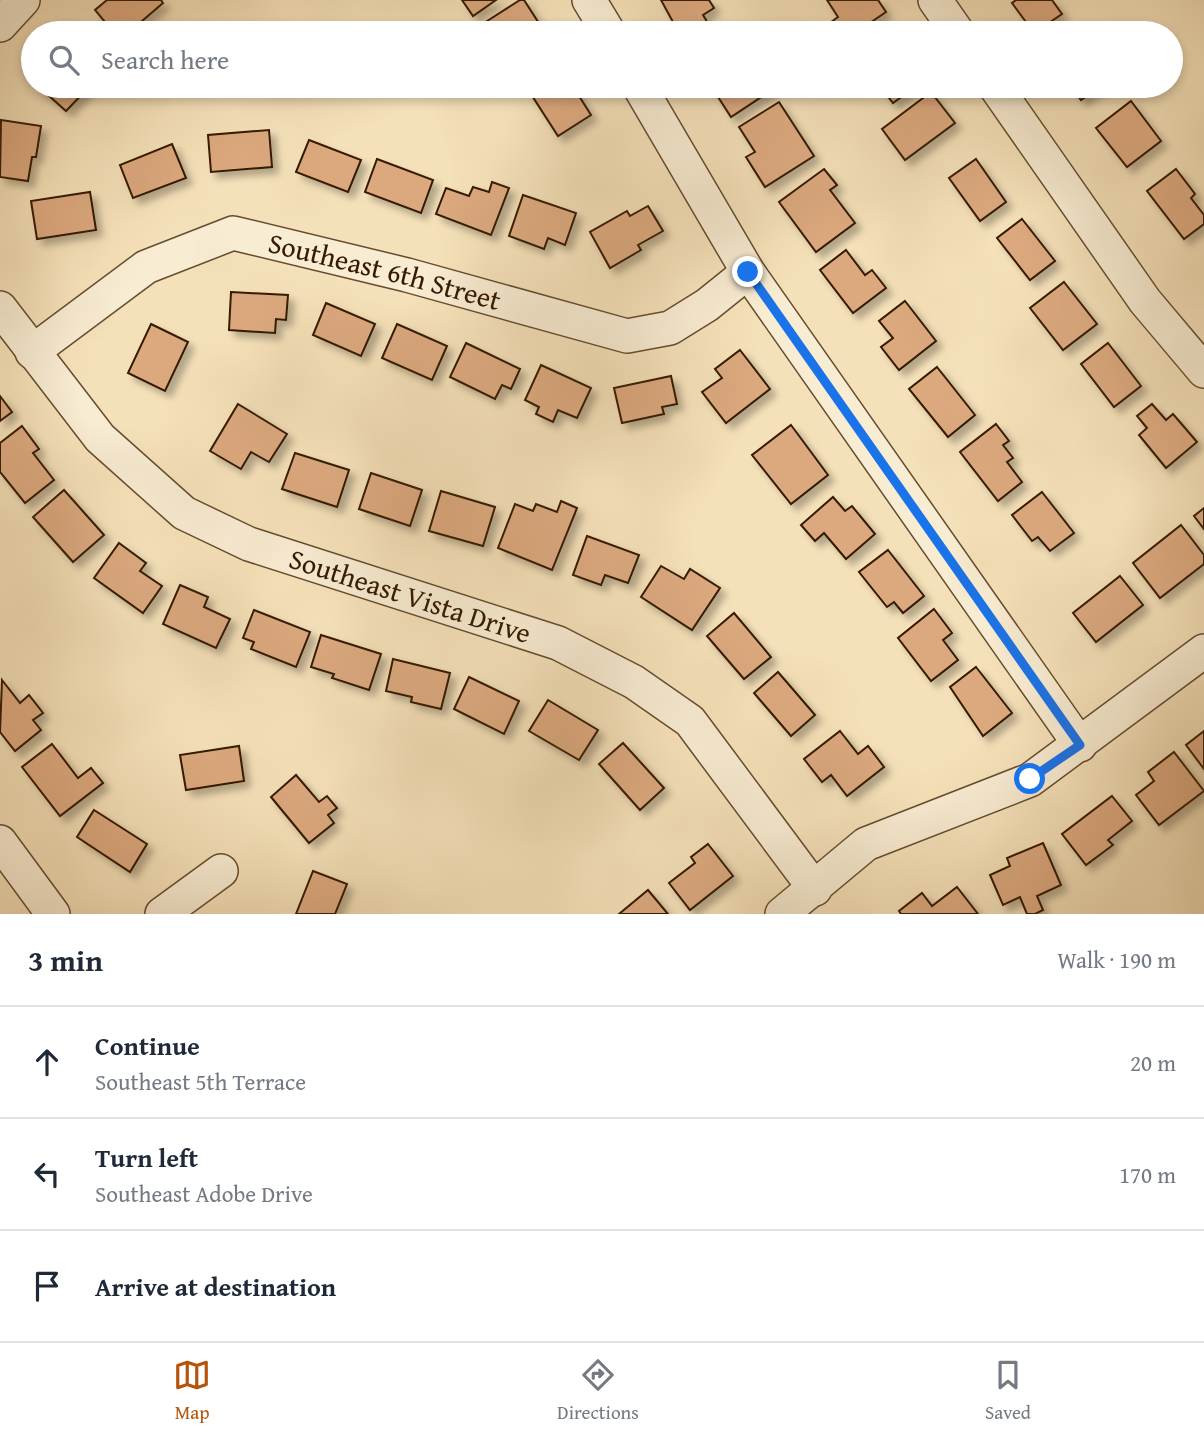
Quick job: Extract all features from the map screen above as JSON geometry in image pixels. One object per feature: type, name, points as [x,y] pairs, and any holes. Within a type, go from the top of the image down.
[{"type":"street","points":[[0,25],[23,0]]},
{"type":"street","points":[[589,0],[602,21]]},
{"type":"street","points":[[935,0],[950,21]]},
{"type":"street","points":[[646,98],[748,272],[1080,745]]},
{"type":"street","points":[[1003,98],[1145,301],[1204,371]]},
{"type":"street","name":"Southeast 6th Street","points":[[32,352],[146,267],[233,233],[407,275],[627,336],[670,328],[707,305],[748,272]]},
{"type":"street","name":"Southeast Vista Drive","points":[[0,308],[100,438],[184,513],[249,544],[558,643],[634,682],[690,721],[815,889]]},
{"type":"street","points":[[782,914],[866,844],[1030,779],[1080,745],[1204,651]]},
{"type":"street","points":[[0,842],[53,914]]},
{"type":"street","points":[[162,914],[220,871]]},
{"type":"building","points":[[107,0],[161,0],[163,3],[142,21],[104,21],[95,10]]},
{"type":"building","points":[[462,0],[496,0],[473,16]]},
{"type":"building","points":[[524,0],[538,21],[487,21]]},
{"type":"building","points":[[661,0],[709,0],[714,8],[703,15],[707,21],[672,21]]},
{"type":"building","points":[[827,0],[878,0],[886,12],[873,21],[832,21],[838,17]]},
{"type":"building","points":[[1016,0],[1052,0],[1062,14],[1052,21],[1025,21],[1012,3]]},
{"type":"building","points":[[51,98],[78,98],[66,111]]},
{"type":"building","points":[[534,98],[580,98],[591,115],[558,136]]},
{"type":"building","points":[[719,98],[760,98],[731,117]]},
{"type":"building","points":[[923,98],[936,98],[955,123],[905,160],[882,129]]},
{"type":"building","points":[[1131,101],[1161,141],[1127,167],[1096,128]]},
{"type":"building","points":[[779,102],[814,156],[765,187],[746,157],[755,152],[739,127]]},
{"type":"building","points":[[1,120],[41,126],[36,157],[32,157],[28,181],[0,177]]},
{"type":"building","points":[[269,130],[272,167],[211,172],[208,135]]},
{"type":"building","points":[[309,140],[361,160],[348,192],[296,172]]},
{"type":"building","points":[[172,144],[186,178],[133,198],[120,165]]},
{"type":"building","points":[[377,159],[433,180],[421,213],[365,192]]},
{"type":"building","points":[[976,159],[1006,202],[980,221],[949,178]]},
{"type":"building","points":[[824,169],[837,185],[830,190],[855,223],[816,252],[779,202]]},
{"type":"building","points":[[1176,169],[1195,194],[1191,198],[1204,215],[1204,224],[1184,239],[1147,191]]},
{"type":"building","points":[[492,182],[509,188],[491,235],[436,214],[446,188],[469,196],[473,187],[489,192]]},
{"type":"building","points":[[90,192],[96,230],[37,239],[31,201]]},
{"type":"building","points":[[523,195],[576,213],[565,245],[548,238],[544,249],[509,236]]},
{"type":"building","points":[[648,206],[663,231],[638,245],[641,250],[610,268],[590,232],[627,211],[630,216]]},
{"type":"building","points":[[1022,219],[1055,261],[1030,280],[997,238]]},
{"type":"building","points":[[846,250],[865,275],[872,270],[886,288],[853,313],[820,270]]},
{"type":"building","points":[[1064,282],[1097,324],[1063,350],[1030,308]]},
{"type":"building","points":[[231,292],[288,295],[286,320],[276,319],[275,333],[229,330]]},
{"type":"building","points":[[905,301],[936,341],[899,370],[881,347],[893,338],[879,321]]},
{"type":"building","points":[[326,303],[375,324],[361,356],[313,335]]},
{"type":"building","points":[[151,324],[188,342],[165,391],[128,373]]},
{"type":"building","points":[[397,324],[447,346],[432,380],[382,358]]},
{"type":"building","points":[[466,343],[520,369],[511,389],[502,385],[495,399],[450,377]]},
{"type":"building","points":[[1108,343],[1141,386],[1114,407],[1081,364]]},
{"type":"building","points":[[740,350],[770,389],[726,423],[702,392],[722,378],[715,369]]},
{"type":"building","points":[[541,365],[591,388],[577,418],[558,410],[553,422],[536,414],[539,407],[525,400]]},
{"type":"building","points":[[937,367],[975,415],[948,437],[909,389]]},
{"type":"building","points":[[671,376],[677,404],[662,407],[664,414],[622,423],[614,388]]},
{"type":"building","points":[[0,396],[12,412],[0,421]]},
{"type":"building","points":[[238,404],[287,434],[269,462],[251,452],[241,469],[210,451]]},
{"type":"building","points":[[1152,404],[1166,420],[1173,414],[1197,442],[1166,468],[1139,435],[1147,428],[1137,416]]},
{"type":"building","points":[[996,424],[1009,441],[1003,445],[1013,458],[1007,462],[1022,482],[998,501],[960,452]]},
{"type":"building","points":[[791,425],[828,475],[791,504],[752,455]]},
{"type":"building","points":[[22,426],[39,449],[33,453],[54,480],[25,503],[0,472],[0,443]]},
{"type":"building","points":[[295,453],[349,470],[337,507],[282,489]]},
{"type":"building","points":[[371,473],[422,490],[410,526],[359,509]]},
{"type":"building","points":[[64,490],[104,535],[73,562],[33,517]]},
{"type":"building","points":[[441,491],[495,507],[483,546],[429,531]]},
{"type":"building","points":[[1042,492],[1074,533],[1050,551],[1038,537],[1032,541],[1012,515]]},
{"type":"building","points":[[833,497],[845,511],[852,506],[875,534],[846,559],[824,533],[815,541],[801,525]]},
{"type":"building","points":[[561,501],[577,508],[552,570],[498,548],[515,504],[533,511],[536,504],[557,512]]},
{"type":"building","points":[[1204,508],[1204,529],[1194,516]]},
{"type":"building","points":[[1181,525],[1204,555],[1204,564],[1160,598],[1133,563]]},
{"type":"building","points":[[587,536],[639,555],[628,583],[605,575],[601,585],[573,575]]},
{"type":"building","points":[[119,543],[146,563],[140,571],[162,586],[143,613],[94,578]]},
{"type":"building","points":[[888,550],[924,596],[903,613],[894,602],[887,607],[859,572]]},
{"type":"building","points":[[661,566],[684,579],[690,569],[720,588],[692,630],[641,597]]},
{"type":"building","points":[[1120,576],[1143,605],[1096,642],[1073,613]]},
{"type":"building","points":[[180,585],[208,597],[204,607],[230,619],[216,648],[163,624]]},
{"type":"building","points":[[934,609],[952,633],[943,640],[958,660],[931,681],[898,638]]},
{"type":"building","points":[[254,610],[310,632],[296,667],[251,649],[254,642],[243,638]]},
{"type":"building","points":[[734,613],[771,657],[744,679],[707,636]]},
{"type":"building","points":[[321,635],[381,654],[369,690],[332,678],[334,674],[311,667]]},
{"type":"building","points":[[393,659],[450,673],[441,709],[411,702],[412,697],[386,691]]},
{"type":"building","points":[[976,667],[1012,713],[983,736],[950,687]]},
{"type":"building","points":[[778,672],[815,715],[791,736],[754,693]]},
{"type":"building","points":[[469,677],[519,701],[504,734],[454,709]]},
{"type":"building","points":[[2,680],[20,703],[29,695],[43,713],[33,720],[41,730],[15,751],[0,732]]},
{"type":"building","points":[[548,700],[598,730],[579,760],[529,731]]},
{"type":"building","points":[[840,731],[858,754],[868,746],[884,767],[847,796],[831,775],[822,782],[804,759]]},
{"type":"building","points":[[1204,731],[1204,769],[1186,745]]},
{"type":"building","points":[[623,743],[664,788],[640,810],[599,764]]},
{"type":"building","points":[[52,744],[78,778],[91,768],[103,783],[60,816],[22,767]]},
{"type":"building","points":[[239,746],[244,781],[186,790],[180,755]]},
{"type":"building","points":[[1174,752],[1204,791],[1159,825],[1136,795],[1154,781],[1148,772]]},
{"type":"building","points":[[296,775],[319,802],[327,796],[337,808],[328,815],[334,823],[309,843],[271,797]]},
{"type":"building","points":[[1112,796],[1132,821],[1108,840],[1113,845],[1086,865],[1062,834]]},
{"type":"building","points":[[94,810],[147,844],[130,872],[77,837]]},
{"type":"building","points":[[1043,843],[1061,885],[1037,896],[1043,910],[1035,914],[1027,914],[1020,897],[1003,905],[990,875],[1010,866],[1007,858]]},
{"type":"building","points":[[708,844],[733,876],[690,910],[669,883],[695,863],[691,857]]},
{"type":"building","points":[[313,871],[347,884],[335,914],[296,914]]},
{"type":"building","points":[[957,887],[978,914],[901,914],[899,911],[922,893],[932,906]]},
{"type":"building","points":[[648,890],[668,914],[619,914]]},
{"type":"route","points":[[748,272],[1080,745],[1030,779]]}]
